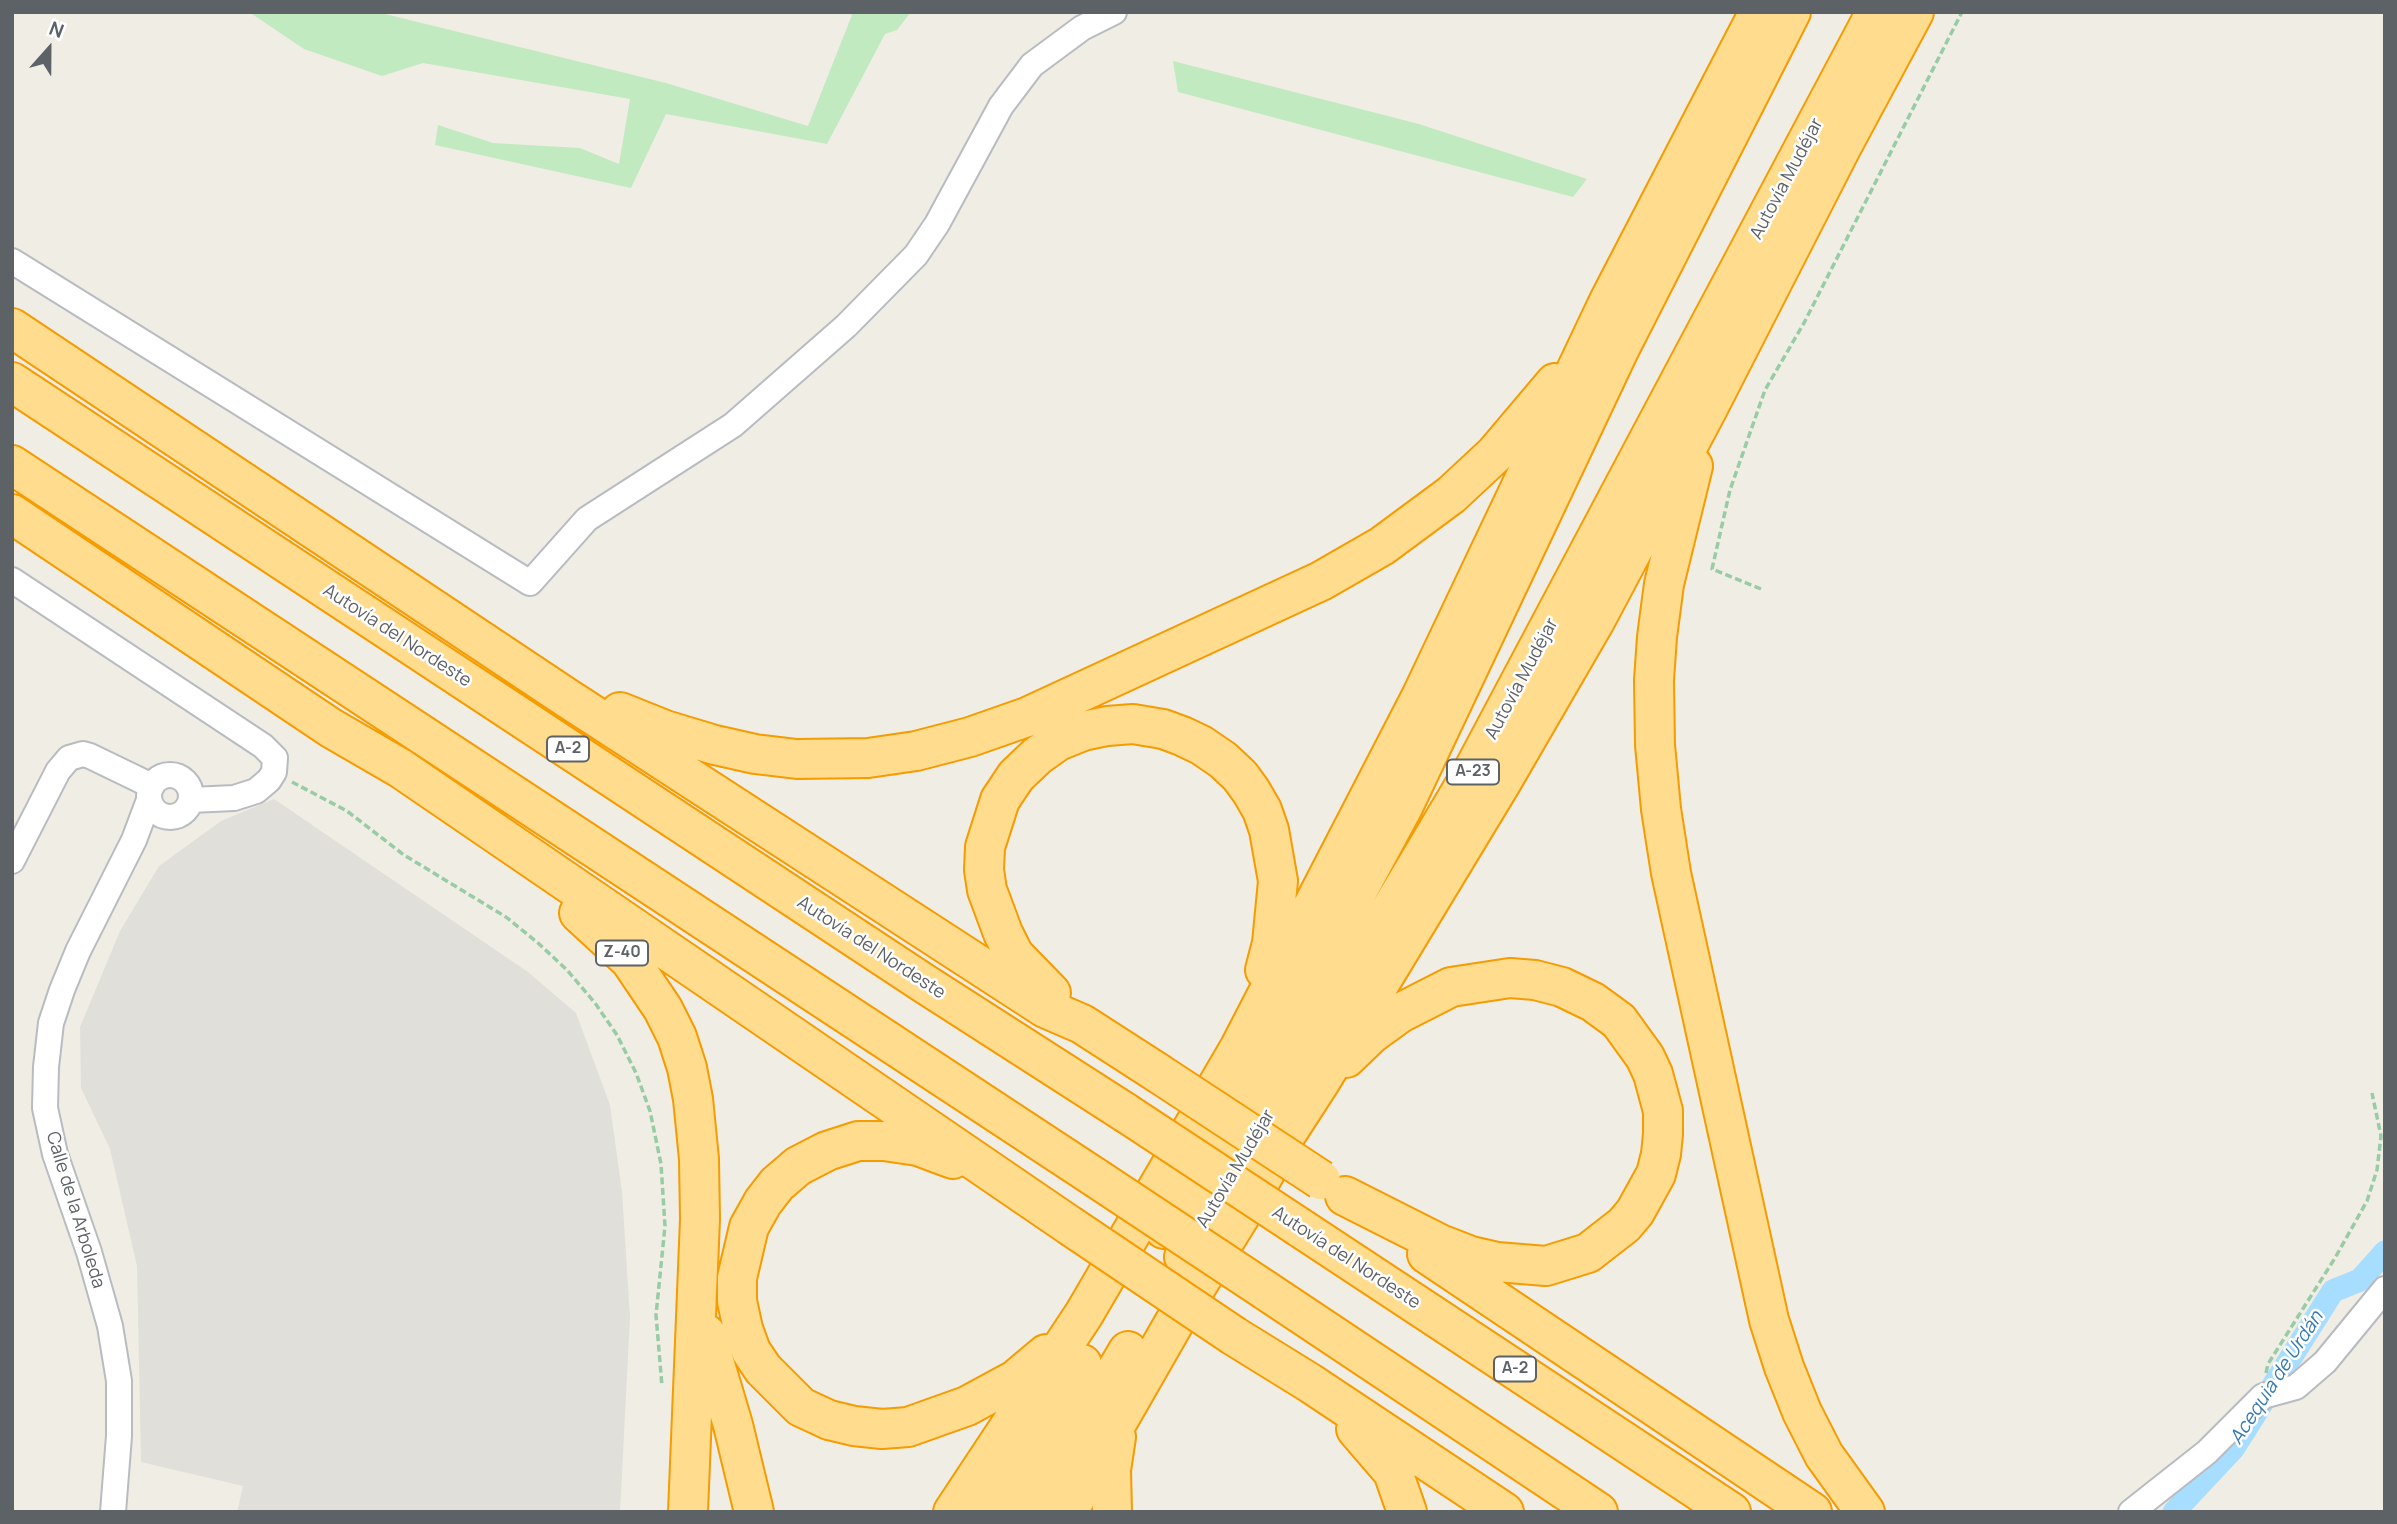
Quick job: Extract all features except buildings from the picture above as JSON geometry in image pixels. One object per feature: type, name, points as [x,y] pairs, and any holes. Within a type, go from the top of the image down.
[{"type":"highway","points":[[953,1512],[1084,1314],[1240,1047],[1421,697],[1609,301],[1759,12]]},
{"type":"highway","name":"Autovía Mudéjar","points":[[992,1512],[1259,1073],[1403,807],[1619,350],[1791,12]]},
{"type":"highway","name":"Autovía Mudéjar","points":[[1032,1512],[1469,778],[1876,12]]},
{"type":"highway","points":[[1068,1512],[1119,1419],[1287,1133],[1550,700],[1595,621],[1709,408],[1841,148],[1914,12]]},
{"type":"highway","points":[[453,620],[608,707],[665,730],[715,745],[755,754],[797,759],[868,758],[916,751],[970,737],[1027,717],[1321,581],[1382,545],[1451,495],[1495,454],[1556,382],[1609,301]]},
{"type":"highway","points":[[12,328],[567,698],[1045,1007],[1082,1024],[1333,1188],[1522,1320],[1812,1512]]},
{"type":"highway","name":"Autovía del Nordeste","points":[[12,382],[1731,1512]]},
{"type":"highway","points":[[1709,408],[1664,584],[1657,637],[1654,680],[1655,745],[1661,809],[1671,873],[1769,1320],[1802,1412],[1824,1455],[1866,1512]]},
{"type":"highway","points":[[12,466],[1096,1178],[1598,1512]]},
{"type":"highway","name":"Z-40","points":[[12,514],[331,728],[389,775],[554,890],[630,960],[663,1009],[677,1037],[687,1068],[699,1159],[698,1302],[733,1425],[754,1512]]},
{"type":"highway","points":[[1082,1024],[1014,955],[987,890],[985,847],[1000,800],[1017,776],[1037,756],[1058,741],[1083,730],[1133,724],[1163,729],[1182,736],[1202,745],[1223,760],[1240,776],[1251,792],[1262,810],[1269,830],[1278,881],[1277,911],[1261,988],[1240,1047]]},
{"type":"highway","points":[[331,728],[400,768],[1069,1225],[1504,1512]]},
{"type":"highway","points":[[1320,1082],[1371,1034],[1420,1002],[1451,987],[1510,978],[1535,980],[1562,987],[1593,1002],[1619,1021],[1645,1056],[1663,1111],[1661,1154],[1656,1174],[1635,1212],[1606,1241],[1588,1253],[1568,1261],[1546,1266],[1522,1265],[1471,1256],[1440,1244],[1333,1188]]},
{"type":"highway","points":[[1030,1198],[945,1156],[918,1146],[884,1141],[858,1141],[827,1151],[798,1166],[777,1184],[763,1202],[749,1227],[743,1246],[737,1278],[737,1301],[751,1351],[763,1369],[801,1407],[829,1420],[854,1426],[882,1429],[908,1427],[967,1406],[1015,1380],[1044,1356],[1084,1314]]},
{"type":"highway","points":[[688,1512],[698,1302]]},
{"type":"highway","points":[[1310,1383],[1371,1444],[1393,1472],[1407,1512]]},
{"type":"highway","points":[[1112,1512],[1111,1470],[1119,1419]]},
{"type":"street","points":[[12,261],[530,583],[587,519],[733,425],[846,326],[916,255],[965,176],[1001,106],[1032,65],[1082,28],[1114,12]]},
{"type":"street","points":[[12,580],[263,746],[275,758],[274,772],[263,786],[247,795],[234,799],[191,800]]},
{"type":"street","points":[[12,861],[58,771],[69,758],[83,754],[150,793],[155,811],[172,817]]},
{"type":"street","points":[[134,840],[184,812],[191,800],[189,787],[180,778],[165,776],[150,793]]},
{"type":"street","name":"Calle de la Arboleda","points":[[113,1512],[119,1436],[119,1381],[106,1314],[89,1252],[55,1154],[45,1108],[46,1068],[51,1023],[62,990],[78,951],[134,840],[150,793]]},
{"type":"street","points":[[2131,1512],[2207,1452],[2263,1396],[2296,1387],[2325,1362],[2385,1289]]},
{"type":"path","points":[[1761,589],[1712,569],[1730,490],[1765,390],[1804,323],[1962,12]]},
{"type":"path","points":[[274,772],[347,811],[404,855],[506,917],[567,970],[617,1035],[636,1073],[658,1143],[665,1226],[656,1337],[663,1391]]},
{"type":"path","points":[[2263,1396],[2268,1364],[2335,1258],[2367,1201],[2377,1170],[2381,1136],[2372,1093]]},
{"type":"shaded area","points":[[274,799],[528,972],[576,1013],[610,1105],[622,1192],[630,1317],[620,1512],[237,1512],[243,1486],[141,1462],[137,1266],[110,1149],[81,1088],[80,1027],[120,931],[159,866],[221,821]]},
{"type":"green space","points":[[249,12],[377,12],[666,83],[808,126],[852,15],[846,12],[911,12],[897,30],[885,34],[827,144],[666,114],[631,188],[435,145],[438,125],[493,143],[580,148],[619,164],[630,99],[423,63],[382,76],[304,49]]},
{"type":"green space","points":[[1173,61],[1419,124],[1587,179],[1573,197],[1178,92]]},
{"type":"waterway","name":"Acequia de Urdán","points":[[2174,1512],[2233,1449],[2333,1291],[2360,1280],[2385,1252]]}]
